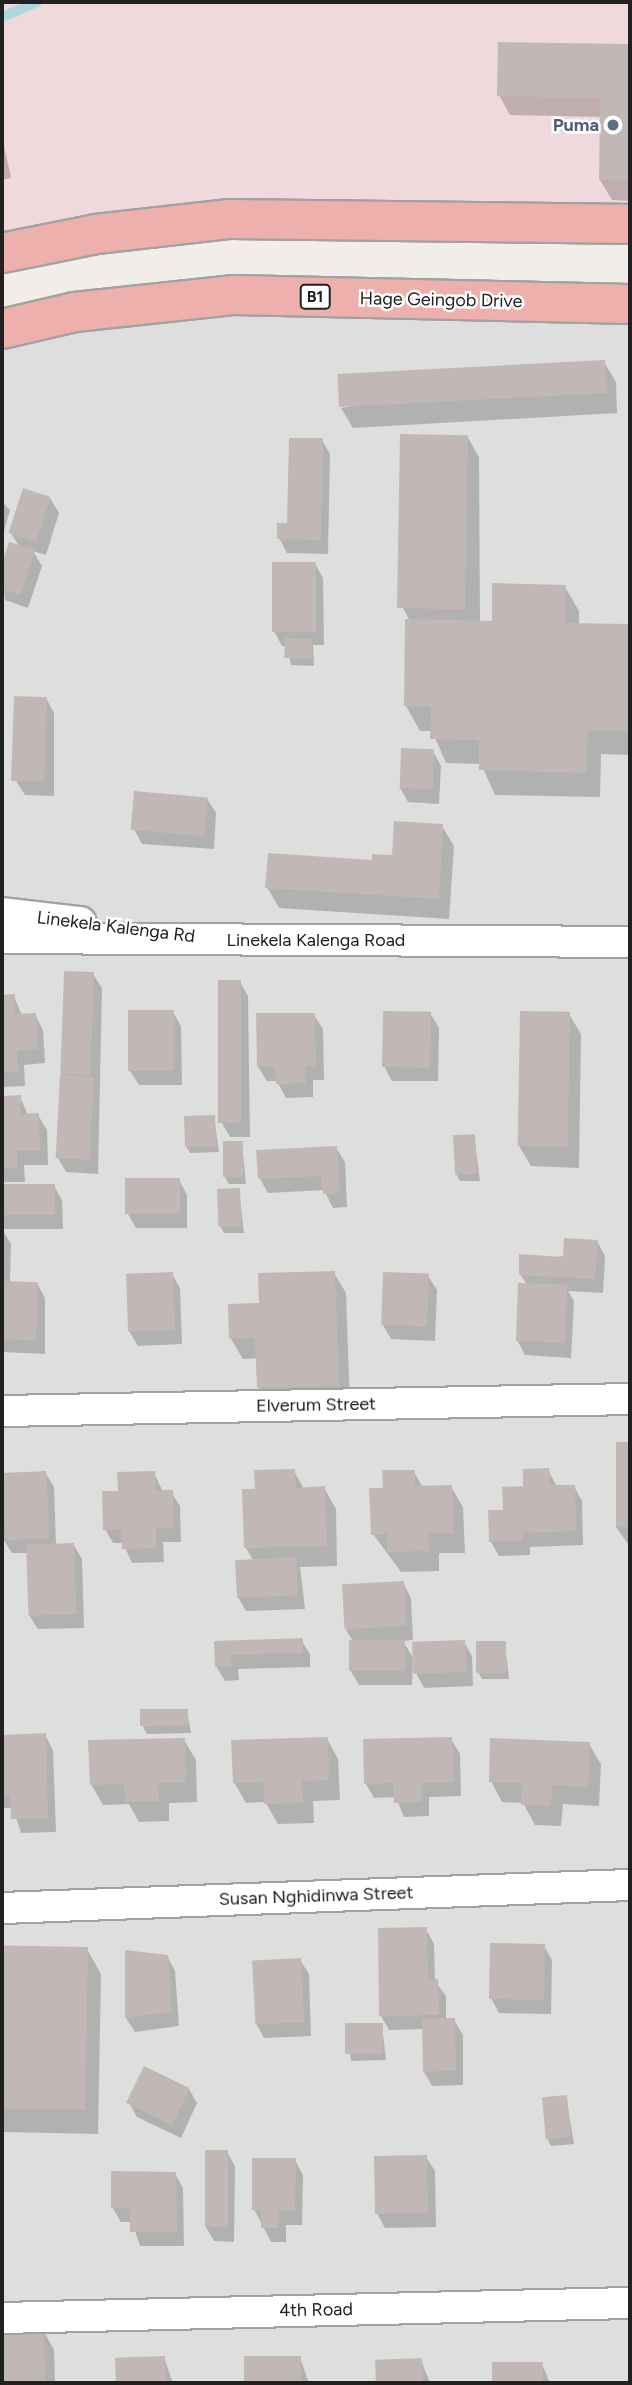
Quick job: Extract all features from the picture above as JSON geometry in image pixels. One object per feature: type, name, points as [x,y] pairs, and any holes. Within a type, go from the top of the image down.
[{"type":"highway","points":[[2,253],[96,234],[230,219],[630,224]]},
{"type":"highway","name":"Hage Geingob Drive","points":[[2,329],[75,312],[235,295],[630,303]]},
{"type":"street","name":"Linekela Kalenga Rd","points":[[2,913],[230,940]]},
{"type":"street","name":"Linekela Kalenga Road","points":[[2,938],[630,942]]},
{"type":"street","name":"Elverum Street","points":[[2,1411],[630,1399]]},
{"type":"street","name":"Susan Nghidinwa Street","points":[[2,1908],[630,1885]]},
{"type":"street","name":"4th Road","points":[[2,2318],[630,2303]]},
{"type":"shaded area","points":[[2,2],[630,2],[630,224],[291,217],[2,253]]},
{"type":"shaded area","points":[[630,300],[630,2383],[2,2383],[2,340],[74,318]]},
{"type":"building","points":[[498,42],[630,44],[630,181],[599,180],[600,98],[497,96]]},
{"type":"building","points":[[605,360],[607,393],[339,407],[337,374]]},
{"type":"building","points":[[400,434],[468,435],[465,609],[397,608]]},
{"type":"building","points":[[289,438],[323,438],[321,540],[277,539],[277,523],[287,523]]},
{"type":"building","points":[[23,488],[51,497],[36,542],[8,533]]},
{"type":"building","points":[[9,542],[35,550],[20,595],[2,589],[2,564]]},
{"type":"building","points":[[272,562],[316,562],[316,632],[272,632]]},
{"type":"building","points":[[492,583],[566,585],[565,623],[630,624],[630,731],[588,730],[586,773],[479,770],[479,740],[430,739],[431,707],[404,706],[405,619],[492,621]]},
{"type":"building","points":[[285,638],[312,639],[311,659],[284,658]]},
{"type":"building","points":[[14,696],[47,697],[44,782],[11,781]]},
{"type":"building","points":[[401,748],[434,749],[433,789],[400,788]]},
{"type":"building","points":[[134,791],[208,797],[204,836],[131,830]]},
{"type":"building","points":[[394,821],[443,824],[439,899],[265,888],[268,853],[372,860],[372,854],[392,855]]},
{"type":"building","points":[[64,971],[94,972],[90,1075],[60,1074]]},
{"type":"building","points":[[218,980],[241,980],[241,1123],[218,1123]]},
{"type":"building","points":[[15,994],[15,1014],[36,1013],[38,1049],[17,1051],[18,1072],[2,1073],[2,995]]},
{"type":"building","points":[[128,1010],[174,1010],[174,1071],[128,1071]]},
{"type":"building","points":[[383,1011],[431,1012],[430,1068],[382,1067]]},
{"type":"building","points":[[520,1011],[570,1012],[568,1147],[518,1146]]},
{"type":"building","points":[[256,1013],[315,1013],[316,1066],[305,1066],[306,1083],[276,1084],[275,1067],[257,1067]]},
{"type":"building","points":[[60,1075],[94,1077],[90,1160],[56,1158]]},
{"type":"building","points":[[21,1095],[21,1114],[39,1113],[40,1151],[17,1151],[17,1168],[2,1168],[2,1096]]},
{"type":"building","points":[[215,1115],[216,1146],[185,1147],[184,1116]]},
{"type":"building","points":[[475,1134],[477,1174],[455,1175],[453,1135]]},
{"type":"building","points":[[223,1141],[243,1141],[243,1177],[223,1177]]},
{"type":"building","points":[[337,1146],[340,1193],[323,1194],[321,1176],[258,1179],[256,1150]]},
{"type":"building","points":[[125,1178],[180,1178],[180,1214],[125,1214]]},
{"type":"building","points":[[2,1184],[55,1184],[55,1215],[2,1215]]},
{"type":"building","points":[[240,1188],[241,1226],[218,1227],[217,1189]]},
{"type":"building","points":[[564,1238],[598,1240],[595,1279],[519,1275],[519,1254],[563,1257]]},
{"type":"building","points":[[335,1271],[339,1386],[257,1388],[255,1338],[229,1339],[228,1304],[259,1303],[258,1273]]},
{"type":"building","points":[[173,1272],[175,1330],[128,1332],[126,1274]]},
{"type":"building","points":[[383,1272],[429,1274],[427,1327],[381,1325]]},
{"type":"building","points":[[2,1281],[38,1282],[36,1340],[2,1339]]},
{"type":"building","points":[[518,1283],[567,1285],[565,1343],[516,1341]]},
{"type":"building","points":[[616,1442],[630,1442],[630,1527],[616,1527]]},
{"type":"building","points":[[549,1468],[550,1485],[575,1485],[576,1531],[522,1533],[523,1541],[489,1542],[488,1510],[503,1510],[502,1487],[523,1486],[523,1469]]},
{"type":"building","points":[[295,1469],[296,1488],[325,1486],[327,1546],[244,1548],[242,1489],[255,1489],[254,1470]]},
{"type":"building","points":[[382,1470],[415,1470],[415,1486],[452,1485],[454,1533],[428,1534],[429,1551],[387,1552],[387,1534],[371,1535],[369,1488],[383,1488]]},
{"type":"building","points":[[46,1471],[50,1538],[6,1540],[2,1473]]},
{"type":"building","points":[[155,1471],[156,1490],[173,1490],[174,1528],[156,1528],[156,1548],[122,1549],[121,1529],[103,1530],[102,1491],[118,1491],[117,1472]]},
{"type":"building","points":[[74,1543],[76,1614],[29,1616],[26,1545]]},
{"type":"building","points":[[296,1557],[298,1595],[237,1598],[235,1560]]},
{"type":"building","points":[[404,1581],[406,1626],[344,1629],[342,1584]]},
{"type":"building","points":[[303,1638],[303,1653],[231,1655],[232,1666],[215,1667],[214,1641]]},
{"type":"building","points":[[349,1640],[405,1640],[405,1671],[349,1671]]},
{"type":"building","points":[[465,1640],[466,1672],[413,1674],[412,1642]]},
{"type":"building","points":[[476,1641],[506,1641],[506,1673],[476,1673]]},
{"type":"building","points":[[140,1709],[188,1709],[188,1726],[140,1726]]},
{"type":"building","points":[[46,1733],[48,1818],[11,1819],[10,1794],[2,1794],[2,1735]]},
{"type":"building","points":[[328,1737],[329,1780],[302,1781],[303,1803],[264,1804],[264,1782],[233,1783],[231,1740]]},
{"type":"building","points":[[452,1737],[454,1782],[422,1783],[422,1802],[394,1803],[393,1783],[364,1784],[363,1739]]},
{"type":"building","points":[[185,1738],[186,1782],[158,1783],[159,1801],[125,1802],[124,1784],[90,1785],[88,1740]]},
{"type":"building","points":[[490,1738],[590,1742],[588,1787],[552,1785],[551,1806],[521,1805],[522,1783],[489,1782]]},
{"type":"building","points":[[427,1927],[428,1979],[438,1979],[439,2015],[379,2016],[378,1928]]},
{"type":"building","points":[[490,1943],[545,1944],[544,2000],[489,1999]]},
{"type":"building","points":[[2,1945],[88,1947],[85,2110],[2,2109]]},
{"type":"building","points":[[125,1950],[168,1955],[172,2012],[125,2018]]},
{"type":"building","points":[[301,1958],[304,2022],[255,2024],[252,1961]]},
{"type":"building","points":[[455,2018],[456,2071],[423,2072],[422,2019]]},
{"type":"building","points":[[345,2023],[383,2023],[383,2054],[345,2054]]},
{"type":"building","points":[[144,2066],[190,2088],[172,2125],[126,2103]]},
{"type":"building","points":[[567,2095],[571,2137],[546,2139],[542,2097]]},
{"type":"building","points":[[205,2150],[228,2150],[228,2227],[205,2227]]},
{"type":"building","points":[[427,2155],[428,2213],[375,2214],[374,2156]]},
{"type":"building","points":[[252,2158],[296,2158],[295,2211],[279,2211],[278,2228],[261,2228],[261,2210],[252,2210]]},
{"type":"building","points":[[111,2171],[176,2172],[177,2232],[130,2232],[130,2208],[111,2208]]},
{"type":"building","points":[[44,2328],[45,2383],[3,2383],[2,2329]]},
{"type":"building","points":[[165,2356],[166,2383],[116,2383],[115,2358]]},
{"type":"building","points":[[244,2356],[301,2356],[301,2383],[244,2383]]},
{"type":"building","points":[[422,2358],[423,2383],[376,2383],[375,2360]]},
{"type":"building","points":[[492,2362],[543,2362],[543,2383],[492,2383]]},
{"type":"waterway","points":[[2,17],[37,2]]},
{"type":"place","name":"Puma","points":[[613,125]]}]
